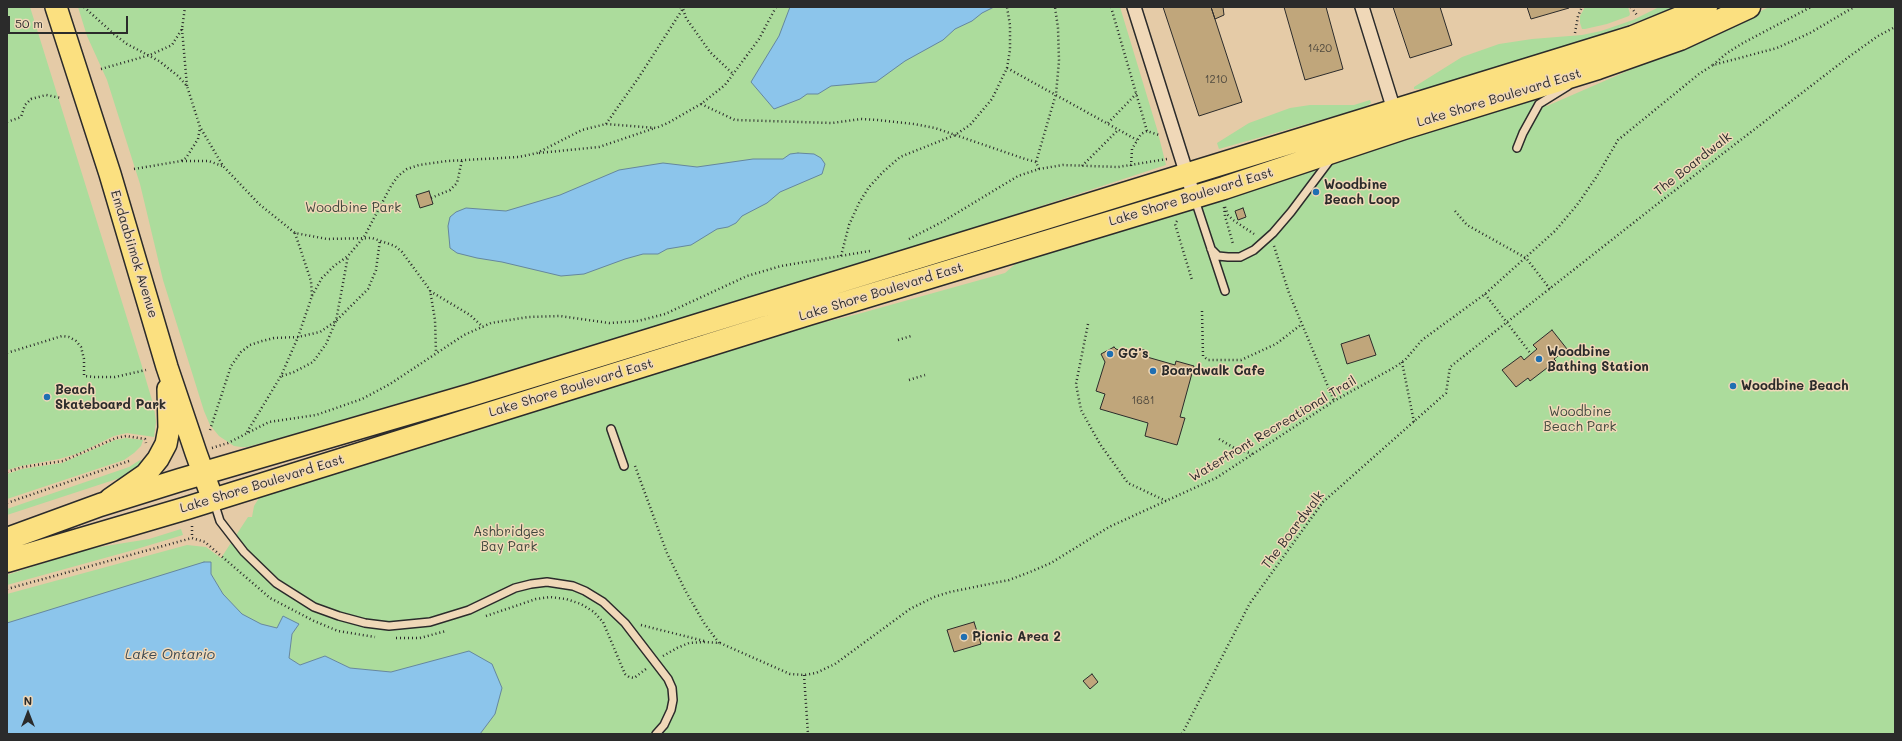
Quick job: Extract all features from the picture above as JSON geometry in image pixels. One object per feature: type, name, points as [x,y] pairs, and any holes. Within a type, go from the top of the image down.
[{"type":"highway","name":"Lake Shore Boulevard East","points":[[7,539],[100,505],[203,473],[472,395],[1633,37],[1706,7]]},
{"type":"highway","name":"Lake Shore Boulevard East","points":[[7,561],[213,500],[808,314],[1194,197],[1345,146],[1598,68],[1680,39],[1749,7]]},
{"type":"main road","name":"Emdaabiimok Avenue","points":[[56,7],[110,174],[167,367],[213,500]]},
{"type":"main road","points":[[100,505],[146,474],[166,444],[169,428],[167,367]]},
{"type":"street","points":[[1134,7],[1194,197]]},
{"type":"street","points":[[1362,7],[1394,110]]},
{"type":"lane","points":[[1517,148],[1522,133],[1539,104],[1598,68]]},
{"type":"lane","points":[[1211,249],[1218,256],[1228,257],[1240,257],[1254,250],[1273,233],[1328,161],[1345,146]]},
{"type":"lane","points":[[1194,197],[1224,291]]},
{"type":"lane","points":[[611,429],[624,466]]},
{"type":"lane","points":[[213,500],[220,521],[244,552],[270,578],[294,596],[314,607],[365,623],[389,626],[414,625],[445,618],[469,610],[515,588],[547,582],[573,586],[585,591],[603,602],[625,623],[664,670],[672,688],[673,700],[670,714],[664,725],[656,734]]},
{"type":"path","points":[[84,7],[115,35],[127,44],[150,55],[168,68],[187,86]]},
{"type":"path","points":[[185,7],[182,29],[187,86],[200,127],[223,166],[259,204],[295,233],[327,238],[364,237],[380,240],[395,246],[402,252],[430,290],[470,315],[483,327]]},
{"type":"path","points":[[247,433],[282,376],[298,337],[312,296],[322,278],[334,266],[348,256],[364,237],[398,176],[407,169],[419,165],[462,160],[519,157],[537,153],[599,147],[656,128],[701,104],[725,85],[734,75],[759,39],[776,7]]},
{"type":"path","points":[[841,256],[849,225],[859,203],[869,187],[884,171],[900,157],[955,135],[970,125],[998,89],[1007,68],[1010,50],[1010,25],[1007,7]]},
{"type":"path","points":[[1039,169],[1036,162],[1056,94],[1059,61],[1058,28],[1055,7]]},
{"type":"path","points":[[1111,7],[1147,131]]},
{"type":"path","points":[[1575,33],[1578,16],[1582,7]]},
{"type":"path","points":[[1631,7],[1638,16]]},
{"type":"path","points":[[1713,65],[1732,49],[1811,7]]},
{"type":"path","name":"Waterfront Recreational Trail","points":[[664,655],[689,643],[720,643],[790,674],[804,675],[816,673],[835,664],[910,609],[934,597],[950,592],[1009,580],[1052,563],[1109,527],[1216,478],[1334,400],[1379,378],[1402,362],[1422,340],[1485,294],[1555,231],[1577,205],[1597,176],[1618,140],[1667,99],[1713,65],[1777,48],[1810,33],[1854,7]]},
{"type":"path","points":[[682,8],[686,18],[710,52],[734,75]]},
{"type":"path","points":[[606,124],[639,77],[682,8]]},
{"type":"path","name":"The Boardwalk","points":[[1182,734],[1250,603],[1323,502],[1446,393],[1450,367],[1506,321],[1850,56],[1895,27]]},
{"type":"path","points":[[101,69],[150,55],[172,45],[182,29]]},
{"type":"path","points":[[1007,68],[1137,140]]},
{"type":"path","points":[[1108,123],[1137,93]]},
{"type":"path","points":[[7,122],[21,117],[25,105],[31,99],[46,95],[61,98]]},
{"type":"path","points":[[701,104],[735,120],[832,123],[861,119],[935,128],[1025,160],[1036,162]]},
{"type":"path","points":[[537,153],[582,130],[606,124],[656,128]]},
{"type":"path","points":[[181,161],[186,158],[198,139],[200,127]]},
{"type":"path","points":[[1082,166],[1118,130]]},
{"type":"path","points":[[1131,166],[1132,149],[1141,134],[1147,131],[1161,136]]},
{"type":"path","points":[[431,198],[450,190],[457,183],[462,160]]},
{"type":"path","points":[[904,241],[942,222],[1018,176],[1039,169],[1063,165],[1106,168],[1131,166],[1162,160]]},
{"type":"path","points":[[134,169],[181,161],[209,161],[223,166]]},
{"type":"path","points":[[1233,244],[1225,216],[1224,203],[1228,215],[1254,234]]},
{"type":"path","points":[[1456,211],[1467,225],[1526,258],[1550,288]]},
{"type":"path","points":[[1180,217],[1176,224],[1192,280]]},
{"type":"path","points":[[295,233],[311,281],[312,296]]},
{"type":"path","points":[[210,430],[231,366],[241,352],[262,341],[274,338],[298,337],[320,332],[336,321],[368,289],[376,270],[380,240]]},
{"type":"path","points":[[1274,246],[1278,264],[1334,400]]},
{"type":"path","points":[[228,443],[268,422],[316,415],[362,399],[390,384],[464,334],[491,323],[528,317],[560,316],[609,323],[638,321],[665,314],[747,276],[781,266],[871,251]]},
{"type":"path","points":[[282,376],[294,372],[313,362],[326,344],[336,321],[348,256]]},
{"type":"path","points":[[430,290],[435,320],[436,352]]},
{"type":"path","points":[[1485,294],[1531,354]]},
{"type":"path","points":[[1202,311],[1203,356],[1208,360],[1241,360],[1276,344],[1302,324]]},
{"type":"path","points":[[1088,324],[1076,384],[1081,410],[1100,444],[1128,483],[1166,502]]},
{"type":"path","points":[[7,353],[62,336],[69,337],[76,341],[81,347],[84,359],[84,376],[115,377],[146,370]]},
{"type":"path","points":[[898,340],[911,336]]},
{"type":"path","points":[[1402,362],[1414,422]]},
{"type":"path","points":[[909,380],[925,375]]},
{"type":"path","points":[[7,472],[23,467],[63,461],[116,438],[126,436],[145,439],[147,446],[144,449]]},
{"type":"path","points":[[1219,439],[1236,450],[1253,454]]},
{"type":"path","points":[[7,503],[130,461]]},
{"type":"path","points":[[635,464],[667,554],[704,623],[720,643]]},
{"type":"path","points":[[7,589],[192,538],[192,527]]},
{"type":"path","points":[[625,623],[637,624],[706,642]]},
{"type":"path","points":[[804,675],[808,734]]},
{"type":"green space","points":[[7,7],[30,7],[141,363],[154,407],[156,422],[154,437],[127,433],[114,436],[79,453],[59,459],[7,470]]},
{"type":"green space","name":"Woodbine Park","points":[[78,7],[1120,7],[1157,129],[1166,165],[962,232],[571,353],[273,440],[247,447],[234,446],[219,436],[210,425],[204,411],[163,280],[140,184],[107,80],[87,36]]},
{"type":"green space","points":[[1585,7],[1628,7],[1630,14],[1629,16],[1607,24],[1582,29],[1580,16]]},
{"type":"green space","points":[[1659,7],[1678,7],[1578,43],[1424,89],[1414,89],[1414,87],[1462,57],[1499,44],[1532,39],[1582,35],[1601,31],[1633,20]]},
{"type":"green space","name":"Woodbine Beach Park","points":[[1769,7],[1895,7],[1895,734],[480,734],[495,714],[424,664],[391,672],[350,668],[325,656],[301,665],[289,659],[292,634],[298,624],[277,628],[261,624],[241,614],[223,594],[211,574],[211,562],[7,623],[7,594],[187,545],[206,547],[221,558],[248,517],[252,517],[254,506],[261,495],[731,345],[858,314],[1005,273],[1022,258],[1534,95],[1547,106],[1726,28]]},
{"type":"green space","points":[[1370,100],[1371,103],[1363,108],[1219,149],[1217,143],[1249,123],[1290,108],[1310,105],[1354,105]]},
{"type":"green space","points":[[126,438],[143,440],[141,446],[124,460],[7,499],[7,474],[22,469],[62,463],[115,440]]},
{"type":"green space","points":[[140,460],[144,463],[129,475],[7,515],[7,509],[129,467]]},
{"type":"green space","points":[[181,529],[183,535],[7,585],[7,575],[87,549],[149,539]]},
{"type":"water","points":[[790,7],[994,7],[982,13],[972,21],[955,29],[943,40],[905,61],[876,82],[831,86],[818,94],[807,94],[800,99],[774,109],[751,82],[779,36]]},
{"type":"water","points":[[790,154],[814,154],[821,158],[825,164],[822,174],[780,192],[767,203],[742,216],[736,223],[728,227],[717,229],[691,245],[667,249],[658,254],[643,254],[584,274],[561,276],[457,253],[450,248],[448,226],[450,217],[456,212],[466,208],[506,211],[560,195],[619,170],[663,163],[697,167],[753,159],[783,159]]},
{"type":"water","name":"Lake Ontario","points":[[204,562],[211,562],[211,574],[223,594],[242,614],[261,624],[277,628],[283,616],[299,624],[292,634],[289,658],[300,665],[325,656],[350,668],[391,672],[469,651],[492,664],[502,688],[495,714],[480,734],[7,734],[7,623]]},
{"type":"building","points":[[1163,7],[1211,7],[1242,102],[1199,116]]},
{"type":"building","points":[[1211,7],[1223,7],[1224,15],[1215,19]]},
{"type":"building","points":[[1284,7],[1326,7],[1343,69],[1305,80]]},
{"type":"building","points":[[1393,7],[1440,7],[1452,45],[1410,58]]},
{"type":"building","points":[[1527,7],[1569,7],[1569,8],[1531,19]]},
{"type":"building","points":[[429,191],[433,204],[420,208],[416,195]]},
{"type":"building","points":[[1243,208],[1246,217],[1238,220],[1235,211]]},
{"type":"building","name":"Woodbine Bathing Station","points":[[1552,330],[1567,349],[1554,359],[1556,361],[1530,381],[1528,378],[1516,387],[1502,370],[1521,356],[1524,360],[1537,349],[1533,345]]},
{"type":"building","points":[[1369,335],[1376,355],[1347,364],[1341,344]]},
{"type":"building","points":[[1114,347],[1136,356],[1138,348],[1147,351],[1147,357],[1175,365],[1176,361],[1194,366],[1180,417],[1185,418],[1177,445],[1145,436],[1148,423],[1100,409],[1105,394],[1096,391],[1105,362],[1101,354]]},
{"type":"building","name":"Picnic Area 2","points":[[974,622],[981,644],[954,652],[947,630]]},
{"type":"building","points":[[1092,674],[1098,682],[1090,689],[1083,681]]},
{"type":"place","name":"Woodbine Beach Loop","points":[[1316,192]]},
{"type":"place","name":"GG’s","points":[[1110,354]]},
{"type":"place","name":"Woodbine Bathing Station","points":[[1539,359]]},
{"type":"place","name":"Boardwalk Cafe","points":[[1153,371]]},
{"type":"place","name":"Woodbine Beach","points":[[1733,386]]},
{"type":"place","name":"Beach Skateboard Park","points":[[47,397]]},
{"type":"place","name":"Picnic Area 2","points":[[964,637]]},
{"type":"park label","name":"Ashbridges Bay Park","points":[[509,540]]}]
